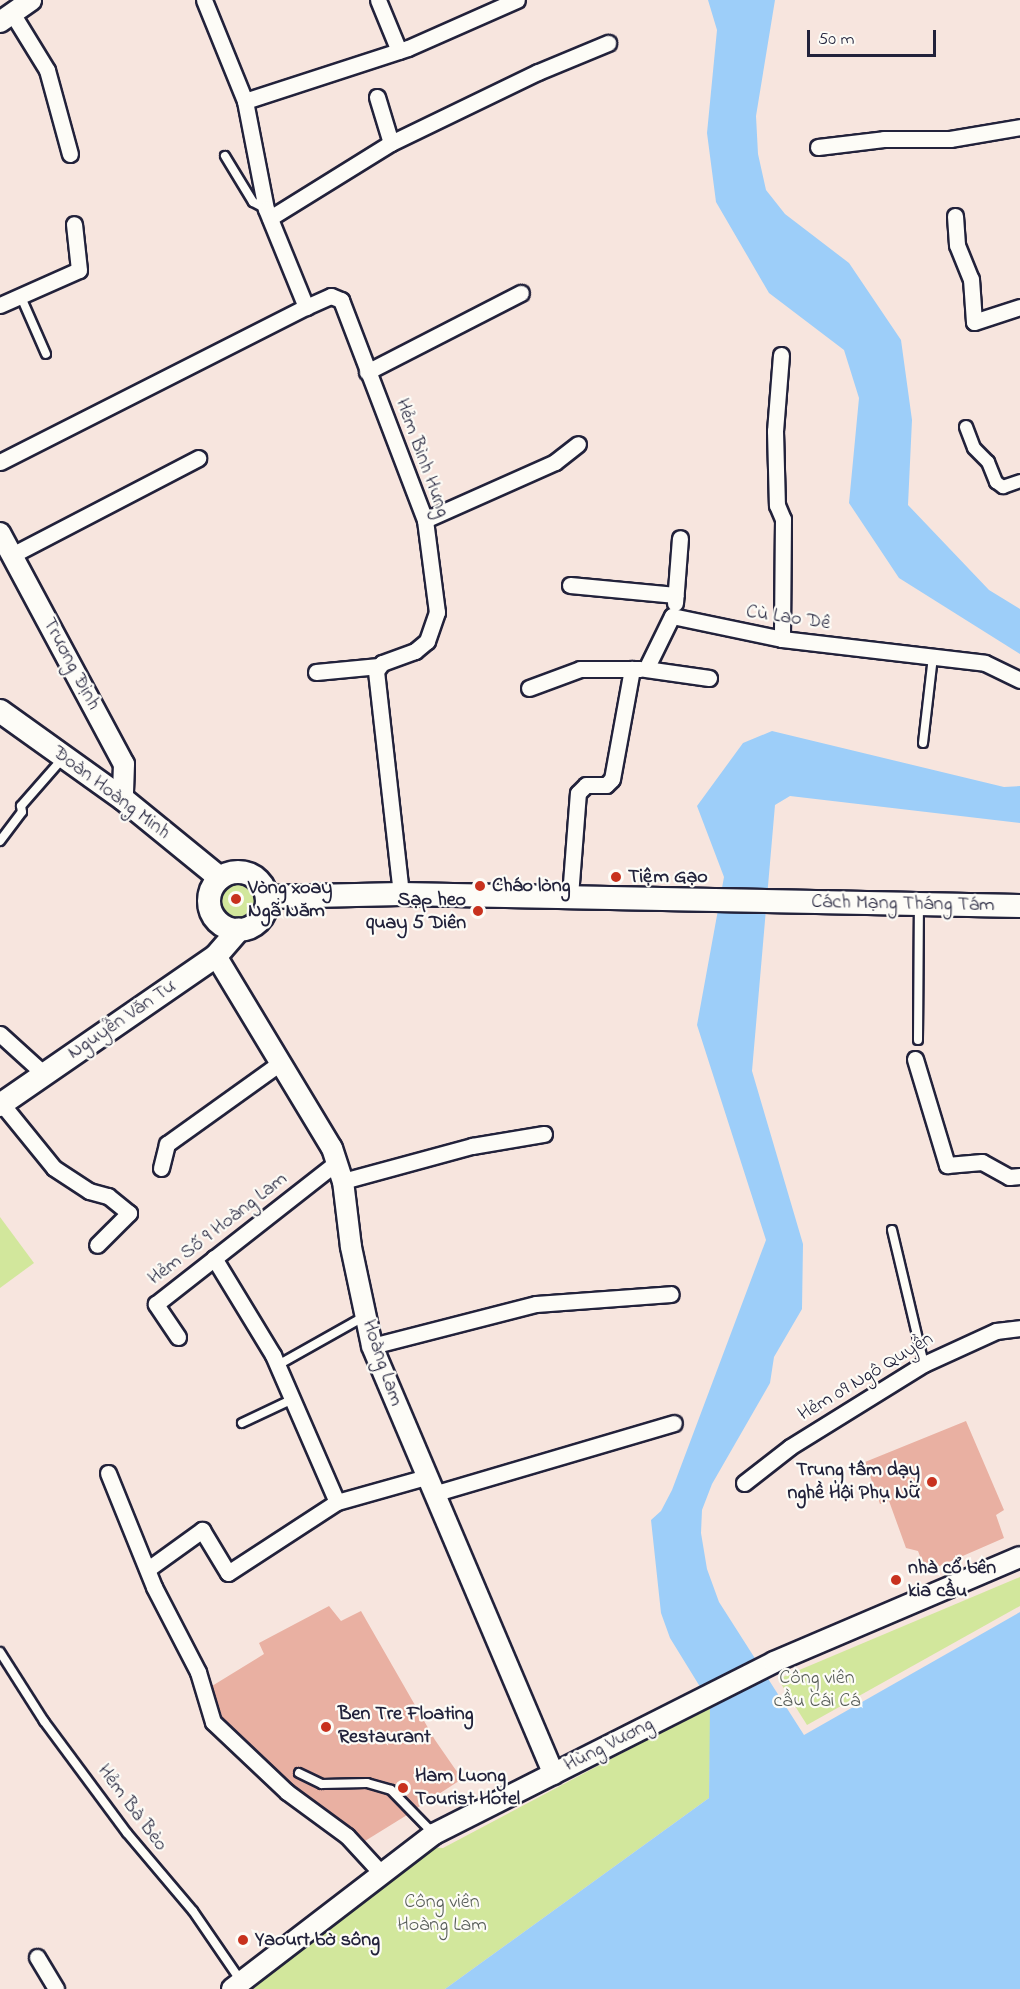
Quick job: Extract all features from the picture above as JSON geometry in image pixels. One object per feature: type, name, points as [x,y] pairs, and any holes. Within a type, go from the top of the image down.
[{"type":"main road","name":"Đoàn Hoàng Minh","points":[[0,711],[123,799],[219,878]]},
{"type":"main road","points":[[239,872],[249,874],[264,887],[267,897],[267,906],[257,923],[239,930],[222,926],[210,911],[210,893],[219,878],[239,872]]},
{"type":"main road","points":[[267,897],[401,894],[570,896]]},
{"type":"main road","name":"Cách Mạng Tháng Tám","points":[[570,896],[1020,906]]},
{"type":"main road","name":"Nguyễn Văn Tư","points":[[1,1104],[216,956],[239,930]]},
{"type":"street","points":[[31,0],[6,17],[47,70],[70,154]]},
{"type":"street","points":[[204,0],[245,101],[268,214],[306,307]]},
{"type":"street","points":[[378,0],[399,51]]},
{"type":"street","points":[[245,101],[399,51],[517,0]]},
{"type":"street","points":[[268,214],[391,143],[538,72],[608,44]]},
{"type":"street","points":[[377,97],[391,143]]},
{"type":"street","points":[[818,147],[884,139],[950,139],[1020,127]]},
{"type":"street","points":[[954,216],[957,245],[970,279],[974,322],[1020,307]]},
{"type":"street","points":[[0,305],[79,270],[74,224]]},
{"type":"street","points":[[367,372],[521,293]]},
{"type":"street","name":"Hẻm Bình Hưng","points":[[0,462],[306,307],[331,296],[341,300],[425,520],[437,612],[427,641],[415,651],[379,666],[316,672]]},
{"type":"street","points":[[781,355],[775,431],[777,497],[783,519],[782,639]]},
{"type":"street","points":[[966,427],[974,448],[988,462],[996,482],[1003,487],[1020,482]]},
{"type":"street","points":[[425,520],[555,462],[578,444]]},
{"type":"street","points":[[12,555],[198,458]]},
{"type":"street","name":"Trương Định","points":[[0,533],[124,764],[123,799]]},
{"type":"street","points":[[570,896],[578,793],[586,785],[606,785],[612,779],[639,669],[675,615],[680,538]]},
{"type":"street","points":[[570,585],[676,595]]},
{"type":"street","name":"Cù Lao Dê","points":[[675,615],[737,632],[782,639],[985,663],[1020,681]]},
{"type":"street","points":[[379,666],[377,697],[401,894]]},
{"type":"street","points":[[529,688],[580,669],[639,669],[709,678]]},
{"type":"street","name":"Hoàng Lam","points":[[216,956],[280,1063],[340,1172],[372,1346],[554,1773]]},
{"type":"street","points":[[0,1034],[44,1073]]},
{"type":"street","points":[[915,1059],[947,1166],[982,1162],[1008,1177],[1020,1176]]},
{"type":"street","points":[[161,1168],[166,1144],[280,1063]]},
{"type":"street","points":[[1,1104],[54,1168],[89,1191],[108,1196],[129,1213],[97,1245]]},
{"type":"street","points":[[340,1172],[544,1134]]},
{"type":"street","name":"Hẻm Số 9 Hoàng Lam","points":[[178,1337],[156,1304],[214,1258],[340,1172]]},
{"type":"street","points":[[214,1258],[278,1365],[337,1502]]},
{"type":"street","points":[[372,1346],[536,1305],[671,1294]]},
{"type":"street","name":"Hẻm 09 Ngô Quyền","points":[[744,1483],[790,1447],[924,1364],[996,1331],[1020,1328]]},
{"type":"street","points":[[148,1569],[202,1530],[228,1573],[337,1502],[430,1485],[674,1423]]},
{"type":"street","points":[[108,1473],[148,1569],[198,1672],[213,1722],[287,1792],[347,1836],[382,1874]]},
{"type":"street","name":"Hùng Vương","points":[[236,1985],[434,1834],[774,1662],[1020,1557]]},
{"type":"street","points":[[37,1957],[56,1989]]},
{"type":"lane","points":[[225,156],[253,202],[268,214]]},
{"type":"lane","points":[[21,297],[46,354]]},
{"type":"lane","points":[[923,743],[933,657]]},
{"type":"lane","points":[[0,841],[22,812],[21,806],[64,757]]},
{"type":"lane","points":[[918,1040],[919,904]]},
{"type":"lane","points":[[892,1230],[924,1364]]},
{"type":"lane","points":[[278,1365],[365,1316]]},
{"type":"lane","points":[[242,1423],[293,1399]]},
{"type":"lane","name":"Hẻm Bà Bèo","points":[[0,1652],[44,1721],[127,1833],[193,1911],[236,1985]]},
{"type":"lane","points":[[299,1773],[322,1784],[367,1783],[391,1790],[434,1834]]},
{"type":"green space","points":[[238,881],[253,887],[259,902],[253,917],[238,923],[223,917],[217,902],[223,887]]},
{"type":"green space","points":[[0,1217],[34,1263],[0,1288]]},
{"type":"green space","name":"Công viên cầu Cái Cá","points":[[1020,1577],[1020,1606],[807,1725],[778,1679]]},
{"type":"green space","name":"Công viên Hoàng Lam","points":[[711,1706],[709,1798],[445,1989],[253,1989],[425,1847],[443,1848]]},
{"type":"water","points":[[708,0],[775,0],[756,116],[758,154],[766,190],[785,214],[849,263],[901,340],[912,420],[908,505],[989,590],[1020,609],[1020,654],[899,578],[849,503],[859,398],[844,350],[769,293],[716,202],[707,133],[717,30]]},
{"type":"water","points":[[772,731],[1004,787],[1020,786],[1020,823],[790,796],[775,805],[752,1071],[803,1244],[802,1309],[774,1357],[770,1383],[712,1484],[702,1510],[701,1533],[707,1569],[719,1602],[804,1735],[1020,1612],[1020,1989],[445,1989],[709,1798],[710,1703],[670,1638],[661,1613],[651,1520],[661,1511],[672,1490],[766,1240],[697,1025],[724,877],[697,806],[743,743]]},
{"type":"building","name":"Trung tâm dạy nghề Hội Phụ Nữ","points":[[966,1421],[1004,1510],[996,1515],[1004,1538],[926,1572],[918,1551],[906,1548],[889,1501],[880,1504],[865,1462]]},
{"type":"building","name":"Ben Tre Floating Restaurant","points":[[329,1606],[341,1621],[361,1611],[435,1740],[462,1779],[417,1808],[393,1784],[367,1777],[323,1778],[295,1768],[296,1778],[320,1790],[366,1789],[388,1795],[407,1815],[365,1841],[293,1785],[222,1717],[212,1686],[264,1654],[259,1643]]},
{"type":"place","name":"Tiệm Gạo","points":[[616,877]]},
{"type":"place","name":"Cháo lòng","points":[[480,886]]},
{"type":"place","name":"Vòng xoay Ngã Năm","points":[[236,899]]},
{"type":"place","name":"Sạp heo quay 5 Diên","points":[[478,911]]},
{"type":"place","name":"Trung tâm dạy nghề Hội Phụ Nữ","points":[[932,1482]]},
{"type":"place","name":"nhà cổ bên kia cầu","points":[[896,1580]]},
{"type":"place","name":"Ben Tre Floating Restaurant","points":[[326,1727]]},
{"type":"place","name":"Ham Luong Tourist Hotel","points":[[403,1788]]},
{"type":"place","name":"Yaourt bờ sông","points":[[243,1940]]}]
